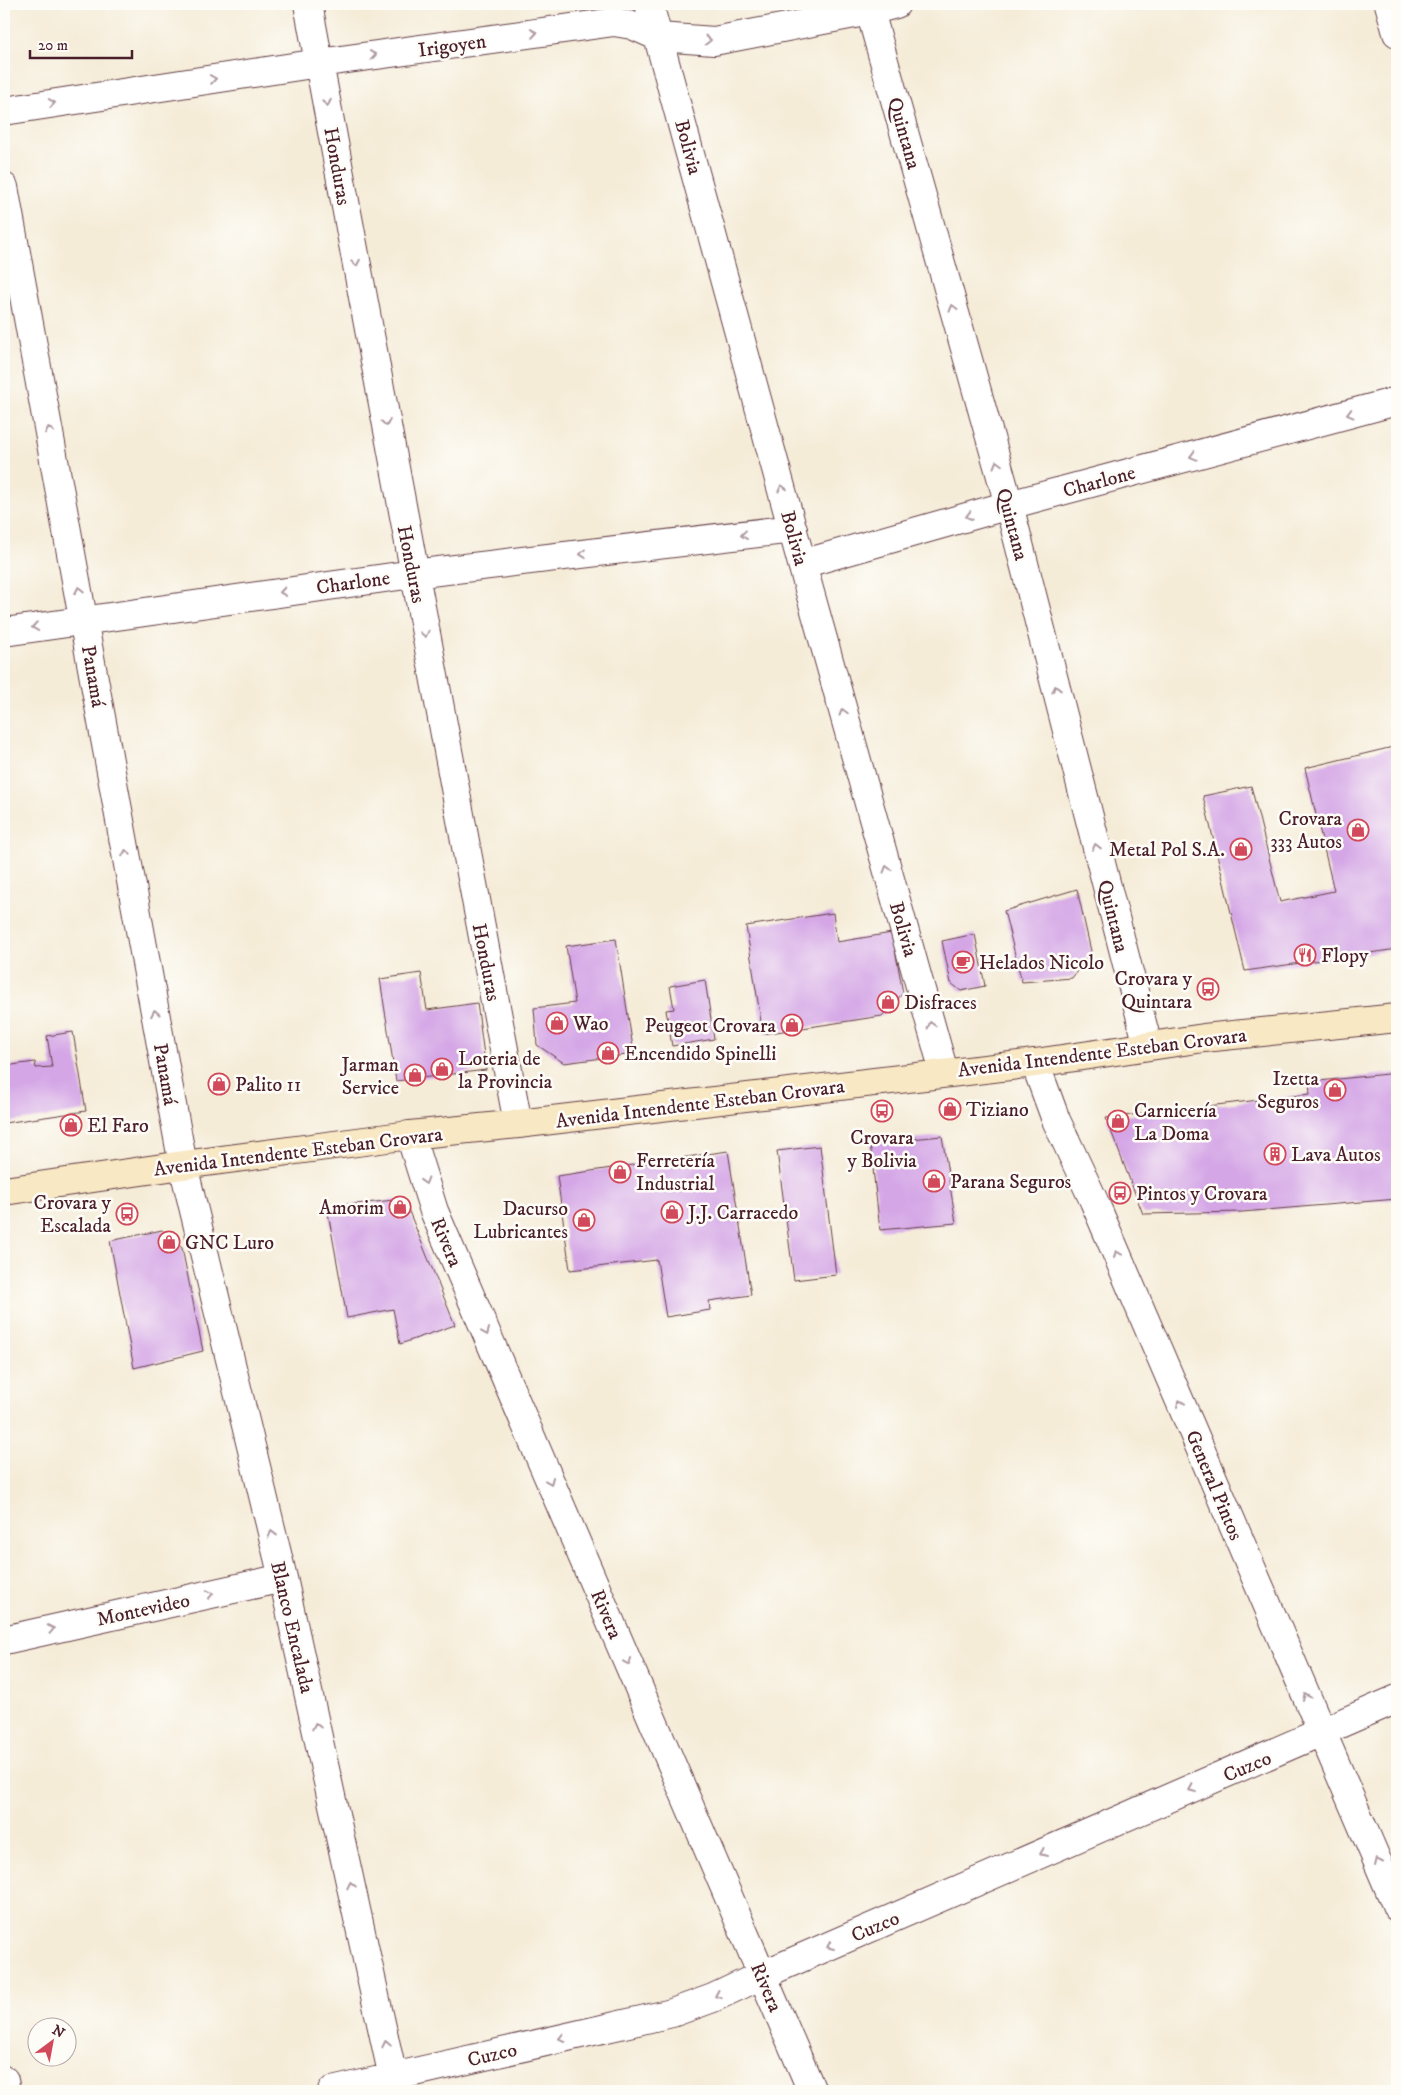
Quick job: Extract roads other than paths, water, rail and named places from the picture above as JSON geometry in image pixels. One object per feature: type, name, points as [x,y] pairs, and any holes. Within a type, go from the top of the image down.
[{"type":"main road","name":"Avenida Intendente Esteban Crovara","points":[[4,1191],[410,1135],[1035,1063],[1204,1038],[1397,1018]]},
{"type":"street","name":"Honduras","points":[[308,4],[413,574],[518,1124]]},
{"type":"street","name":"Bolivia","points":[[649,4],[802,564],[944,1072]]},
{"type":"street","name":"Irigoyen","points":[[4,111],[319,63],[614,22],[632,25],[659,37],[714,41],[869,7],[896,4]]},
{"type":"street","points":[[1389,4],[1397,33]]},
{"type":"street","name":"Quintana","points":[[869,7],[1009,505],[1148,1046]]},
{"type":"street","name":"Panamá","points":[[4,187],[183,1165]]},
{"type":"street","name":"Charlone","points":[[802,564],[1009,505],[1397,401]]},
{"type":"street","name":"Charlone","points":[[4,632],[413,574],[793,529]]},
{"type":"street","name":"General Pintos","points":[[1035,1063],[1056,1120],[1094,1201],[1321,1734],[1397,1907]]},
{"type":"street","name":"Rivera","points":[[410,1135],[434,1211],[812,2091]]},
{"type":"street","name":"Blanco Encalada","points":[[183,1165],[283,1578],[395,2084]]},
{"type":"street","name":"Montevideo","points":[[4,1640],[283,1578]]},
{"type":"street","name":"Cuzco","points":[[332,2091],[395,2084],[672,2013],[713,1998],[762,1975],[1321,1734],[1397,1699]]},
{"type":"street","points":[[4,2080],[6,2091]]},
{"type":"place","name":"Crovara 333 Autos","points":[[1358,830]]},
{"type":"place","name":"Metal Pol S.A.","points":[[1241,849]]},
{"type":"place","name":"Flopy","points":[[1305,955]]},
{"type":"place","name":"Helados Nicolo","points":[[963,962]]},
{"type":"place","name":"Crovara y Quintara","points":[[1208,989]]},
{"type":"place","name":"Disfraces","points":[[888,1002]]},
{"type":"place","name":"Wao","points":[[557,1023]]},
{"type":"place","name":"Peugeot Crovara","points":[[792,1025]]},
{"type":"place","name":"Encendido Spinelli","points":[[608,1053]]},
{"type":"place","name":"Loteria de la Provincia","points":[[442,1069]]},
{"type":"place","name":"Jarman Service","points":[[415,1075]]},
{"type":"place","name":"Palito 11","points":[[219,1084]]},
{"type":"place","name":"Izetta Seguros","points":[[1335,1090]]},
{"type":"place","name":"Tiziano","points":[[950,1109]]},
{"type":"place","name":"Crovara y Bolivia","points":[[882,1111]]},
{"type":"place","name":"Carnicería La Doma","points":[[1118,1121]]},
{"type":"place","name":"El Faro","points":[[71,1125]]},
{"type":"place","name":"Lava Autos","points":[[1275,1154]]},
{"type":"place","name":"Ferretería Industrial","points":[[620,1172]]},
{"type":"place","name":"Parana Seguros","points":[[934,1181]]},
{"type":"place","name":"Pintos y Crovara","points":[[1120,1193]]},
{"type":"place","name":"Amorim","points":[[400,1207]]},
{"type":"place","name":"J.J. Carracedo","points":[[672,1212]]},
{"type":"place","name":"Crovara y Escalada","points":[[127,1214]]},
{"type":"place","name":"Dacurso Lubricantes","points":[[584,1220]]},
{"type":"place","name":"GNC Luro","points":[[169,1242]]}]
